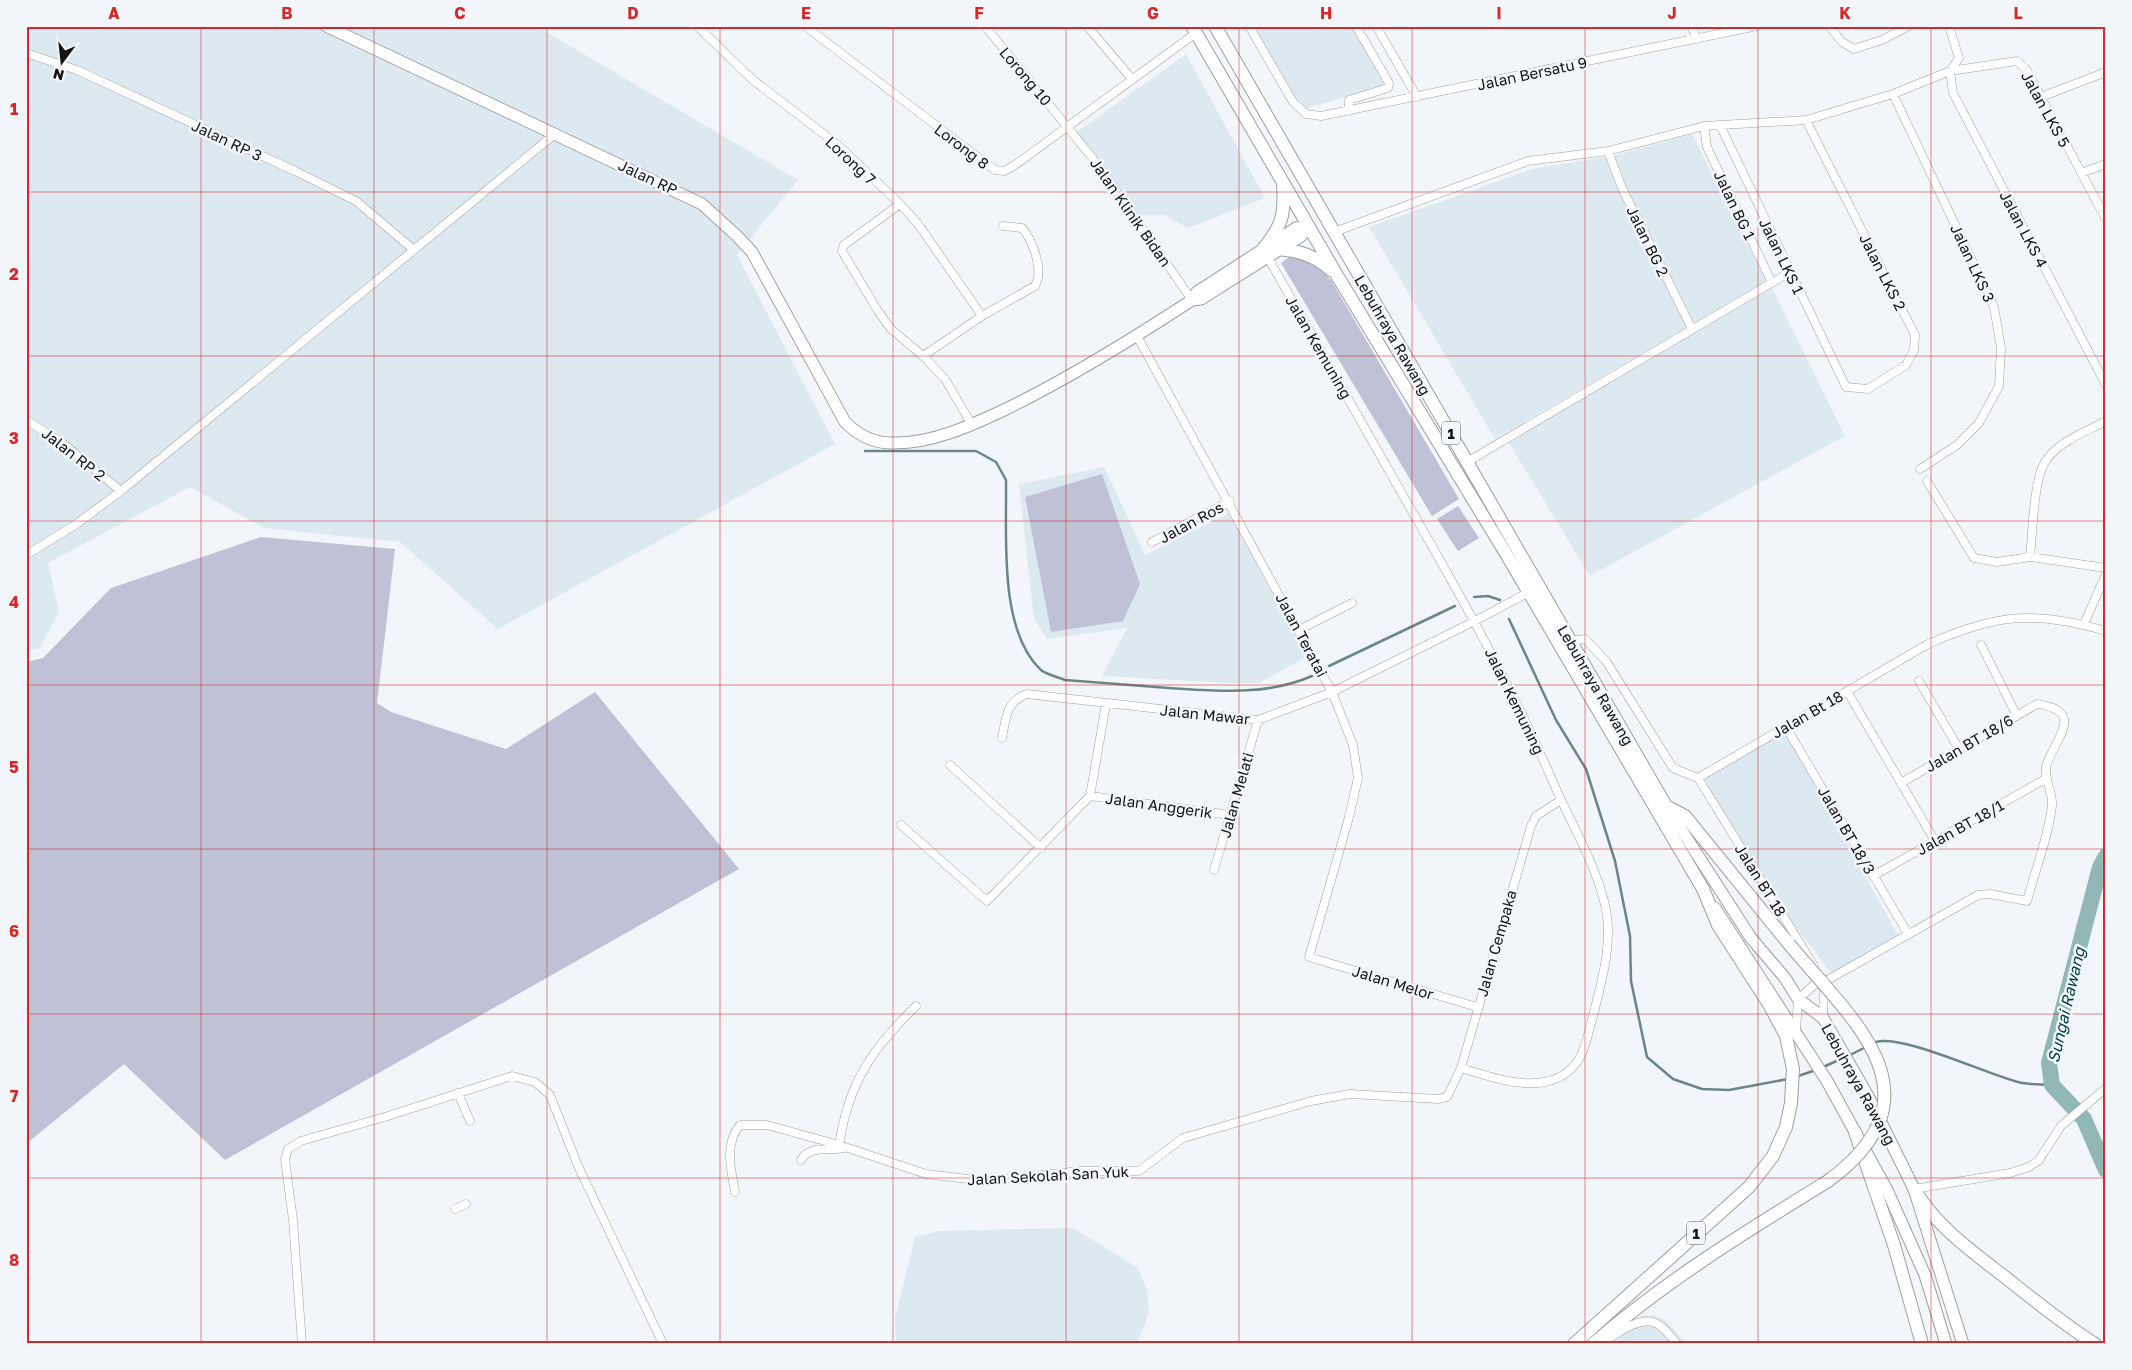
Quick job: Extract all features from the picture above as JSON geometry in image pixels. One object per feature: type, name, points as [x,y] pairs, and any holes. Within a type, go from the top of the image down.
[{"type":"main road","name":"Lebuhraya Rawang","points":[[1220,28],[1342,246],[1666,806]]},
{"type":"main road","name":"Lebuhraya Rawang","points":[[1194,30],[1338,277],[1529,592],[1703,888]]},
{"type":"main road","points":[[1265,253],[1284,215],[1283,180]]},
{"type":"main road","points":[[1317,202],[1317,219],[1310,226],[1342,246]]},
{"type":"main road","points":[[1278,250],[1299,251],[1310,254],[1320,260],[1338,277]]},
{"type":"main road","name":"1","points":[[1593,1344],[1635,1309],[1722,1246],[1828,1181],[1850,1165],[1868,1145],[1883,1111],[1884,1074],[1868,1040],[1684,816],[1666,806]]},
{"type":"main road","name":"1","points":[[1574,1344],[1749,1187],[1773,1156],[1786,1127],[1791,1103],[1792,1057],[1782,1026],[1718,925],[1703,888]]},
{"type":"main road","points":[[1854,1132],[1894,1244],[1922,1344]]},
{"type":"main road","points":[[1914,1189],[1927,1210],[1966,1247],[2058,1320],[2095,1344]]},
{"type":"street","name":"Jalan RP","points":[[326,26],[556,133],[702,204],[752,252],[846,422],[856,433],[871,440],[890,444],[908,443],[972,425]]},
{"type":"street","name":"Lorong 7","points":[[697,26],[753,80],[838,145],[900,204],[918,224],[982,316]]},
{"type":"street","name":"Lorong 8","points":[[805,26],[995,170],[1004,171],[1015,166],[1132,79],[1194,30]]},
{"type":"street","name":"Lorong 10","points":[[985,26],[1068,126]]},
{"type":"street","points":[[1087,26],[1132,79]]},
{"type":"street","name":"Jalan Bersatu 9","points":[[1248,26],[1293,102],[1306,114],[1321,116],[1757,26]]},
{"type":"street","points":[[1349,111],[1349,100],[1388,88],[1390,83],[1356,26]]},
{"type":"street","points":[[1376,26],[1417,97]]},
{"type":"street","points":[[1691,26],[1697,39]]},
{"type":"street","points":[[1829,26],[1842,42],[1854,48],[1882,40],[1909,26]]},
{"type":"street","points":[[1334,232],[1528,161],[1608,151],[1704,126],[1806,120],[1893,94],[1950,71],[1959,58],[1949,26]]},
{"type":"street","name":"Jalan RP 3","points":[[26,53],[77,70],[347,197],[367,208],[414,250]]},
{"type":"street","name":"Jalan LKS 5","points":[[1950,71],[2017,61],[2026,69],[2106,219]]},
{"type":"street","name":"Jalan LKS 4","points":[[1950,71],[1953,94],[2106,385]]},
{"type":"street","points":[[2041,97],[2106,72]]},
{"type":"street","name":"Jalan LKS 3","points":[[1893,94],[1994,307],[2001,348],[1999,386],[1979,423],[1957,445],[1920,469]]},
{"type":"street","name":"Jalan LKS 2","points":[[1806,120],[1915,335],[1914,350],[1906,365],[1868,389],[1846,386]]},
{"type":"street","name":"Jalan LKS 1","points":[[1720,125],[1846,386]]},
{"type":"street","name":"Jalan Klinik Bidan","points":[[1068,126],[1099,166],[1192,300]]},
{"type":"street","name":"Jalan BG 1","points":[[1704,126],[1707,147],[1772,283]]},
{"type":"street","points":[[26,555],[75,525],[120,491],[556,133]]},
{"type":"street","name":"Jalan BG 2","points":[[1608,151],[1622,188],[1692,329]]},
{"type":"street","points":[[2081,174],[2106,164]]},
{"type":"street","points":[[900,204],[844,245],[842,251],[882,317],[892,329],[946,379],[972,425],[1029,398],[1137,336],[1192,300],[1197,292],[1265,253],[1296,228],[1310,226]]},
{"type":"street","points":[[923,356],[982,316],[1035,286],[1039,278],[1039,268],[1026,233],[1022,228],[1003,226]]},
{"type":"street","points":[[1265,253],[1278,250],[1301,236],[1310,226]]},
{"type":"street","name":"Jalan Kemuning","points":[[1265,253],[1475,621],[1538,748],[1596,875],[1606,906],[1608,934],[1606,964],[1587,1038],[1579,1059],[1571,1068],[1562,1076],[1544,1082],[1526,1084],[1461,1068]]},
{"type":"street","points":[[1467,462],[1790,272]]},
{"type":"street","name":"Jalan Teratai","points":[[1137,336],[1230,501],[1332,692],[1353,745],[1358,778],[1348,821],[1309,957]]},
{"type":"street","name":"Jalan RP 2","points":[[26,420],[61,442],[120,491]]},
{"type":"street","points":[[2030,557],[2038,477],[2047,459],[2057,449],[2106,421]]},
{"type":"street","points":[[1927,481],[1974,558],[1997,562],[2030,557],[2106,568]]},
{"type":"street","name":"Jalan Ros","points":[[1152,542],[1230,501]]},
{"type":"street","points":[[2084,624],[2106,574]]},
{"type":"street","name":"Jalan Mawar","points":[[1002,738],[1008,708],[1017,698],[1027,694],[1258,720],[1332,692],[1529,592]]},
{"type":"street","points":[[1299,630],[1352,603]]},
{"type":"street","name":"Jalan Bt 18","points":[[1698,778],[1928,644],[1966,627],[1993,620],[2023,617],[2054,618],[2106,631]]},
{"type":"street","points":[[1571,641],[1585,640],[1606,662],[1673,768],[1698,778]]},
{"type":"street","points":[[1981,645],[2016,716]]},
{"type":"street","points":[[1919,681],[1959,749]]},
{"type":"street","points":[[1847,691],[1935,841]]},
{"type":"street","name":"Jalan Anggerik","points":[[1106,704],[1090,796],[1230,815]]},
{"type":"street","name":"Jalan BT 18/6","points":[[1901,783],[2037,704],[2051,706],[2062,715],[2064,726],[2046,767],[2047,778]]},
{"type":"street","name":"Jalan Melati","points":[[1214,870],[1258,720]]},
{"type":"street","name":"Jalan BT 18/3","points":[[1786,727],[1908,934]]},
{"type":"street","points":[[950,766],[1042,848]]},
{"type":"street","name":"Jalan BT 18","points":[[1698,778],[1824,982]]},
{"type":"street","points":[[1797,1033],[1795,1022],[1798,998],[1814,986],[1978,894],[1990,894],[2027,901],[2051,813],[2051,792],[2047,778]]},
{"type":"street","name":"Jalan BT 18/1","points":[[1873,876],[2047,778]]},
{"type":"street","points":[[901,825],[987,901],[1042,848],[1090,796]]},
{"type":"street","name":"Jalan Cempaka","points":[[1447,1097],[1461,1068],[1477,1007],[1531,826],[1536,816],[1561,800]]},
{"type":"street","name":"Lebuhraya Rawang","points":[[1666,806],[1750,938],[1785,978],[1798,998],[1822,1018],[1854,1070],[1890,1136],[1914,1189],[1962,1344]]},
{"type":"street","name":"Lebuhraya Rawang","points":[[1703,888],[1827,1081],[1887,1190],[1925,1275],[1946,1344]]},
{"type":"street","name":"Jalan Melor","points":[[1309,957],[1477,1007]]},
{"type":"street","points":[[1822,1018],[1824,982]]},
{"type":"street","points":[[801,1160],[818,1149],[843,1146],[851,1097],[866,1063],[887,1035],[916,1006]]},
{"type":"street","points":[[302,1344],[294,1220],[285,1160],[288,1149],[301,1140],[388,1116],[512,1076],[535,1082],[550,1095],[578,1166],[663,1344]]},
{"type":"street","points":[[1914,1189],[2010,1173],[2029,1168],[2039,1160],[2061,1126],[2106,1088]]},
{"type":"street","points":[[458,1093],[470,1121]]},
{"type":"street","name":"Jalan Sekolah San Yuk","points":[[735,1192],[730,1157],[733,1134],[740,1125],[766,1125],[843,1146],[926,1174],[974,1181],[1012,1180],[1080,1171],[1138,1171],[1183,1138],[1311,1101],[1350,1094],[1438,1099],[1447,1097]]},
{"type":"street","points":[[455,1209],[466,1204]]},
{"type":"street","points":[[1600,1344],[1643,1321],[1654,1322],[1660,1326],[1677,1344]]},
{"type":"shaded area","points":[[26,26],[536,26],[798,180],[737,255],[835,444],[498,629],[400,542],[264,528],[190,487],[48,563],[59,612],[40,648],[26,651]]},
{"type":"shaded area","points":[[1252,26],[1352,26],[1386,85],[1305,109],[1295,99]]},
{"type":"shaded area","points":[[1186,54],[1265,198],[1188,228],[1164,215],[1135,216],[1074,134]]},
{"type":"shaded area","points":[[1692,134],[1766,281],[1495,439],[1369,227],[1532,169],[1617,155]]},
{"type":"shaded area","points":[[1292,255],[1316,264],[1331,280],[1459,499],[1432,516],[1281,263]]},
{"type":"shaded area","points":[[1772,288],[1845,436],[1590,576],[1509,443]]},
{"type":"shaded area","points":[[1104,467],[1145,555],[1229,513],[1307,657],[1259,683],[1102,676],[1127,628],[1047,639],[1034,619],[1019,484]]},
{"type":"shaded area","points":[[1102,474],[1140,584],[1123,621],[1051,632],[1025,497]]},
{"type":"shaded area","points":[[1458,506],[1479,538],[1458,551],[1437,519]]},
{"type":"shaded area","points":[[261,537],[395,549],[377,703],[391,712],[506,749],[595,692],[739,869],[225,1160],[124,1064],[26,1144],[26,662],[43,658],[111,588]]},
{"type":"shaded area","points":[[1785,732],[1898,935],[1832,974],[1792,922],[1762,874],[1724,823],[1705,778]]},
{"type":"shaded area","points":[[1073,1228],[1138,1268],[1147,1290],[1149,1309],[1145,1325],[1136,1344],[896,1344],[895,1318],[915,1237],[938,1231]]},
{"type":"shaded area","points":[[1643,1315],[1656,1316],[1666,1321],[1687,1344],[1613,1344]]},
{"type":"waterway","points":[[865,451],[976,451],[996,462],[1006,480],[1006,553],[1011,607],[1027,653],[1041,670],[1046,673],[1065,680],[1224,691],[1277,687],[1312,676]]},
{"type":"waterway","points":[[1474,597],[1488,596],[1500,600]]},
{"type":"waterway","points":[[1329,666],[1455,606]]},
{"type":"waterway","points":[[1509,619],[1556,720],[1586,769],[1615,861],[1630,936],[1631,981],[1647,1057],[1673,1079],[1702,1089],[1729,1090],[1788,1079]]},
{"type":"waterway","name":"Sungai Rawang","points":[[2106,856],[2100,867],[2049,1063],[2052,1085],[2084,1119],[2106,1170]]},
{"type":"waterway","points":[[1873,1043],[1885,1041],[1902,1043],[1943,1055],[2018,1082],[2052,1085]]},
{"type":"waterway","points":[[1848,1056],[1866,1047]]},
{"type":"waterway","points":[[1821,1068],[1841,1059]]},
{"type":"waterway","points":[[1795,1077],[1816,1070]]}]
